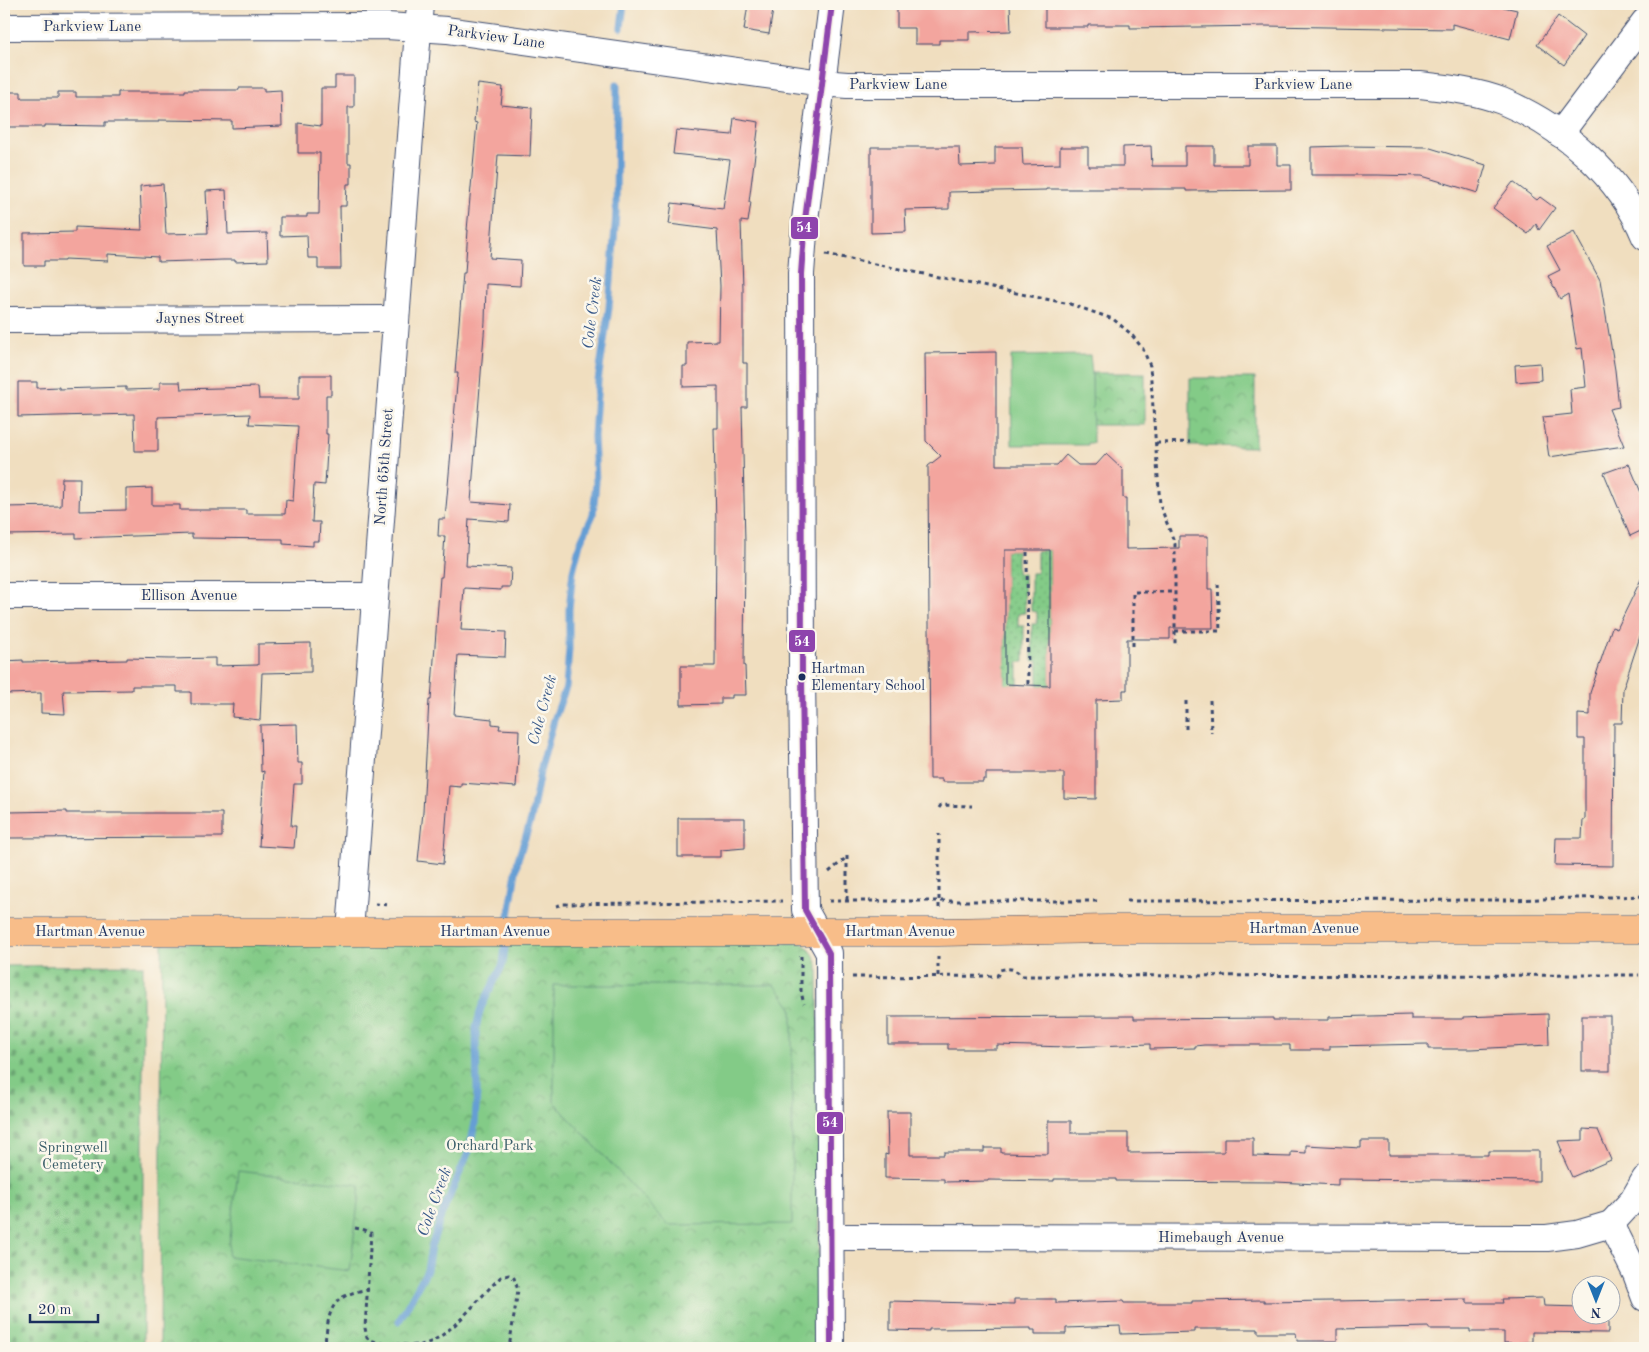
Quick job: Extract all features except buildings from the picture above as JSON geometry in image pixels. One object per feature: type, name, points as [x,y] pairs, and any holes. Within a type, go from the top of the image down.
[{"type":"main road","name":"Hartman Avenue","points":[[4,932],[350,931],[469,933],[939,932],[1109,929],[1645,929]]},
{"type":"street","points":[[831,1348],[829,953],[805,910],[802,675],[801,274],[805,220],[832,4]]},
{"type":"street","name":"Parkview Lane","points":[[4,28],[387,26],[419,16],[447,30],[847,85],[1420,85],[1464,91],[1501,101],[1541,120],[1589,157],[1605,174],[1626,203],[1645,237]]},
{"type":"street","name":"North 65th Street","points":[[350,931],[419,16]]},
{"type":"street","points":[[1560,134],[1645,21]]},
{"type":"street","name":"Jaynes Street","points":[[4,320],[396,319]]},
{"type":"street","name":"Ellison Avenue","points":[[4,596],[375,596]]},
{"type":"street","points":[[1645,1178],[1633,1200],[1611,1224],[1636,1274],[1645,1298]]},
{"type":"street","name":"Himebaugh Avenue","points":[[829,1237],[1547,1238],[1576,1234],[1611,1224]]},
{"type":"path","points":[[822,253],[1070,304],[1113,319],[1131,334],[1143,349],[1150,366],[1160,505],[1175,544],[1176,646]]},
{"type":"path","points":[[1156,442],[1190,442]]},
{"type":"path","points":[[1027,552],[1028,686]]},
{"type":"path","points":[[1176,631],[1220,631],[1218,582]]},
{"type":"path","points":[[1133,646],[1133,592],[1175,592]]},
{"type":"path","points":[[1210,700],[1211,733]]},
{"type":"path","points":[[1186,701],[1186,733]]},
{"type":"path","points":[[940,808],[941,805],[972,806]]},
{"type":"path","points":[[939,900],[940,834]]},
{"type":"path","points":[[824,876],[847,856],[847,901]]},
{"type":"path","points":[[1127,901],[1506,900],[1645,896]]},
{"type":"path","points":[[826,900],[1099,901]]},
{"type":"path","points":[[548,909],[563,904],[786,901]]},
{"type":"path","points":[[849,977],[998,976],[1000,970],[1008,968],[1016,970],[1022,976],[1639,975]]},
{"type":"path","points":[[355,1228],[371,1233],[365,1328],[367,1338],[373,1342],[381,1343],[420,1345],[430,1342],[444,1335],[493,1284],[502,1277],[509,1275],[514,1278],[518,1290],[509,1348]]},
{"type":"path","points":[[324,1348],[332,1307],[339,1299],[350,1292],[368,1289]]},
{"type":"green space","points":[[1090,355],[1093,443],[1088,443],[1088,445],[1012,445],[1011,356]]},
{"type":"green space","points":[[1092,373],[1145,373],[1145,425],[1092,425]]},
{"type":"green space","points":[[1190,378],[1255,378],[1255,447],[1190,446]]},
{"type":"green space","points":[[1005,550],[1017,550],[1017,573],[1024,574],[1025,613],[1018,614],[1018,626],[1024,626],[1024,662],[1018,662],[1018,685],[1005,685]]},
{"type":"green space","points":[[1037,550],[1050,550],[1050,686],[1038,686],[1038,661],[1032,661],[1032,624],[1037,624],[1037,612],[1031,611],[1031,573],[1037,573]]},
{"type":"green space","name":"Orchard Park","points":[[801,943],[812,952],[818,965],[820,1348],[160,1348],[162,944]]},
{"type":"green space","name":"Springwell Cemetery","points":[[143,965],[143,1348],[4,1348],[4,966]]},
{"type":"green space","points":[[554,985],[775,985],[792,1008],[792,1224],[668,1225],[554,1102]]},
{"type":"green space","points":[[238,1171],[360,1185],[350,1271],[228,1256]]},
{"type":"waterway","name":"Cole Creek","points":[[621,28],[624,4]]},
{"type":"waterway","name":"Cole Creek","points":[[507,928],[518,859],[531,820],[540,772],[554,720],[566,687],[569,649],[569,609],[573,571],[580,543],[593,515],[596,482],[594,436],[598,381],[609,308],[616,213],[617,84]]},
{"type":"waterway","name":"Cole Creek","points":[[399,1321],[427,1270],[431,1247],[442,1214],[469,1151],[475,1123],[477,1092],[476,1028],[481,1008],[503,964],[506,938]]},
{"type":"transit line","name":"54","points":[[831,1348],[829,953],[805,910],[802,675],[801,274],[805,220],[832,4]]},
{"type":"place","name":"Hartman Elementary School","points":[[802,677]]}]
